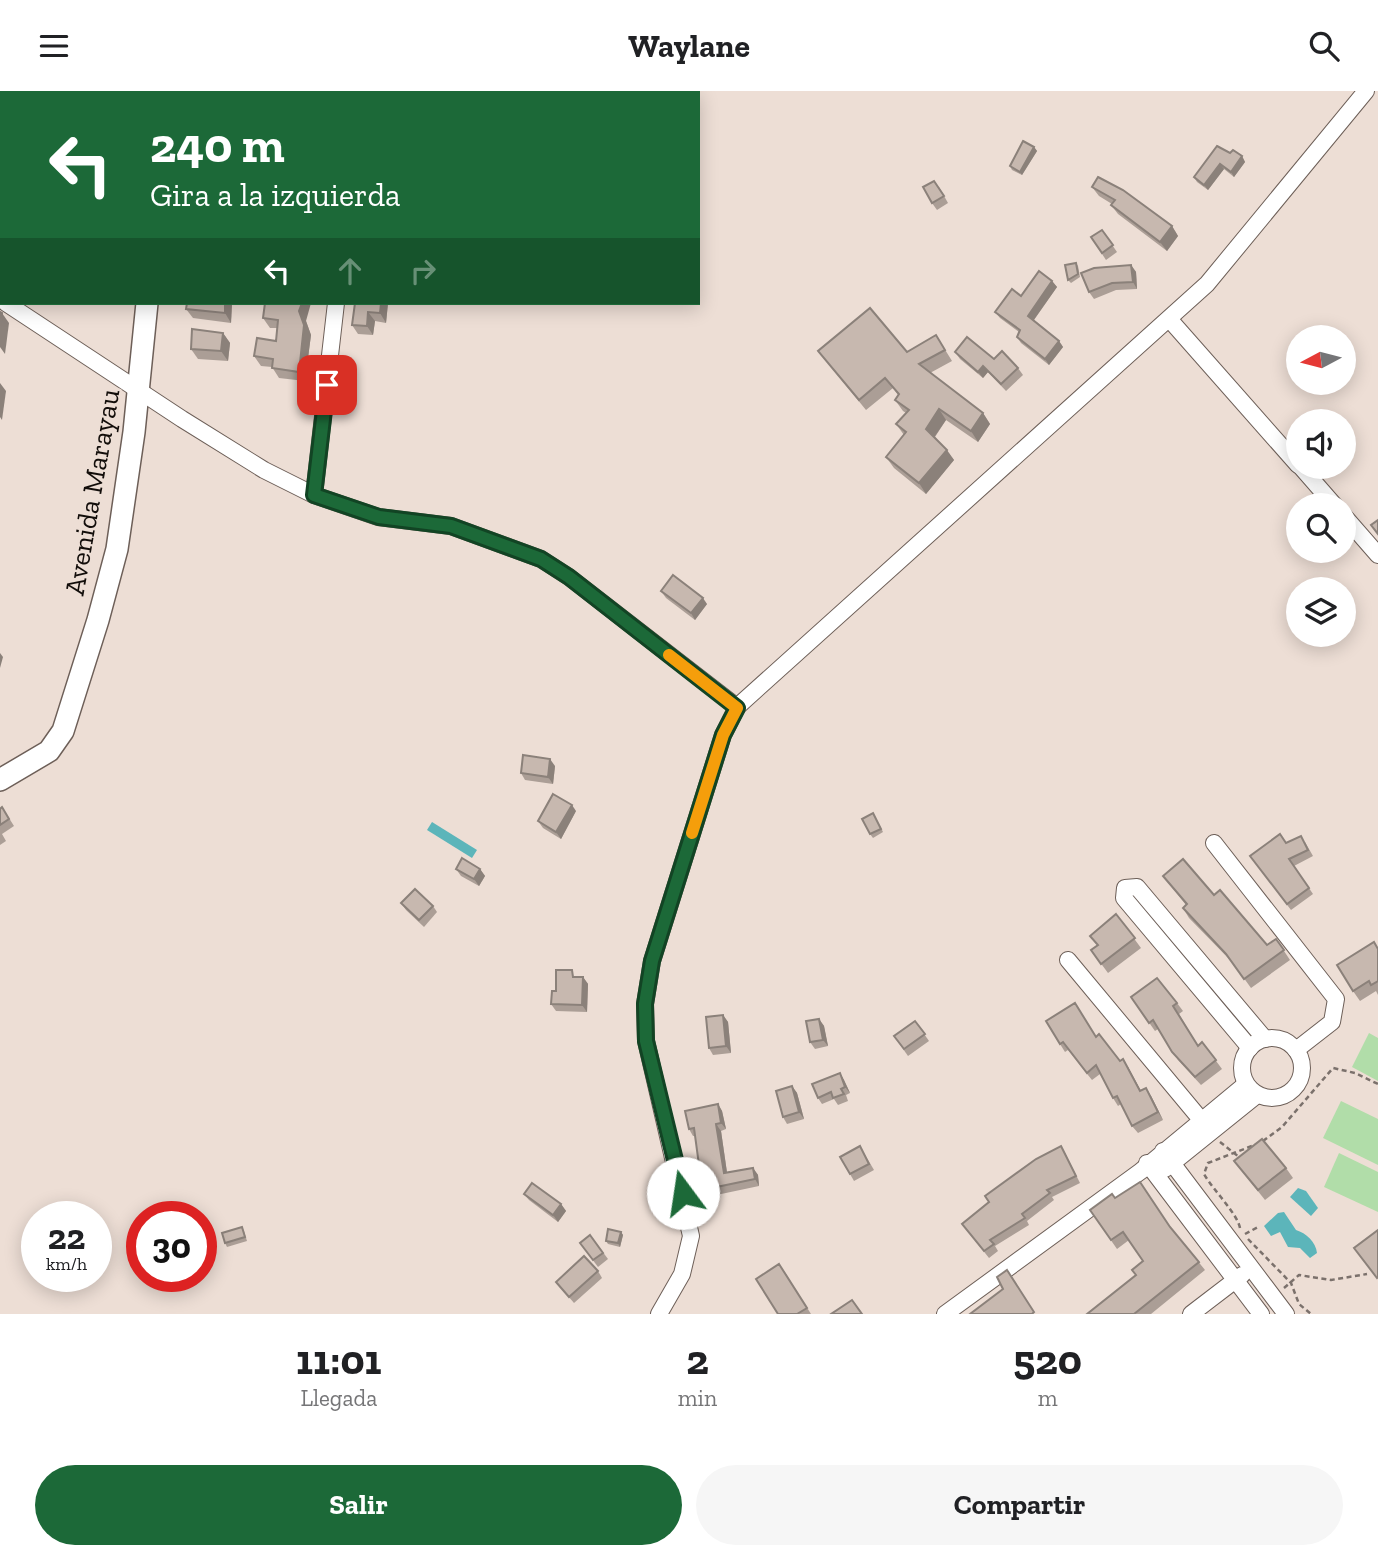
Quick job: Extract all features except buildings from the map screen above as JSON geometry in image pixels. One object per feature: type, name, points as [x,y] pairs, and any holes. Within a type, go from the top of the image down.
[{"type":"street","points":[[659,1314],[682,1274],[691,1236],[646,1041],[645,1004],[661,935],[723,735],[737,708],[1207,284],[1366,91]]},
{"type":"street","points":[[9,305],[264,470],[314,495],[379,517],[451,526],[541,559],[569,577],[737,708]]},
{"type":"street","name":"Avenida Marayau","points":[[0,780],[49,751],[63,731],[98,620],[117,549],[139,389],[147,305]]},
{"type":"street","points":[[314,495],[336,305]]},
{"type":"street","points":[[1170,320],[1286,450]]},
{"type":"street","points":[[1311,479],[1324,493]]},
{"type":"street","points":[[1356,530],[1378,555]]},
{"type":"street","points":[[1214,843],[1336,999],[1337,1007],[1332,1022],[1296,1051]]},
{"type":"street","points":[[1250,1048],[1124,898],[1125,888],[1137,887],[1265,1039],[1288,1043],[1296,1051],[1302,1073],[1290,1093],[1280,1098],[1252,1089],[1242,1065],[1250,1048],[1265,1039]]},
{"type":"street","points":[[1068,960],[1207,1126]]},
{"type":"street","points":[[945,1314],[1168,1157],[1252,1089]]},
{"type":"street","points":[[1168,1157],[1239,1239],[1252,1268],[1286,1314]]},
{"type":"street","points":[[1148,1170],[1261,1314]]},
{"type":"street","points":[[1191,1314],[1252,1268]]},
{"type":"path","points":[[1311,1314],[1299,1304],[1291,1283],[1239,1239],[1239,1221],[1220,1199],[1205,1174],[1208,1163],[1265,1140],[1282,1127],[1293,1111],[1333,1068],[1355,1073],[1378,1084]]},
{"type":"path","points":[[1207,1126],[1234,1154],[1243,1159]]},
{"type":"path","points":[[1239,1239],[1260,1226]]},
{"type":"path","points":[[1273,1297],[1299,1275],[1331,1280],[1367,1274]]},
{"type":"green space","points":[[1369,1033],[1378,1038],[1378,1081],[1352,1067]]},
{"type":"green space","points":[[1341,1101],[1378,1119],[1378,1165],[1323,1138]]},
{"type":"green space","points":[[1339,1153],[1378,1172],[1378,1212],[1324,1187]]},
{"type":"water","points":[[432,822],[477,850],[472,858],[427,830]]},
{"type":"water","points":[[1298,1188],[1306,1191],[1318,1208],[1311,1216],[1290,1197]]},
{"type":"water","points":[[1284,1212],[1296,1230],[1307,1236],[1315,1245],[1317,1253],[1310,1258],[1300,1248],[1288,1247],[1280,1232],[1271,1236],[1264,1226],[1278,1213]]},
{"type":"slow traffic","points":[[669,655],[737,708],[723,735],[692,833]]},
{"type":"route","points":[[327,385],[314,495],[351,511],[451,526],[541,559],[569,577],[737,708],[723,735],[652,961],[645,1004],[646,1041],[683,1193]]}]
